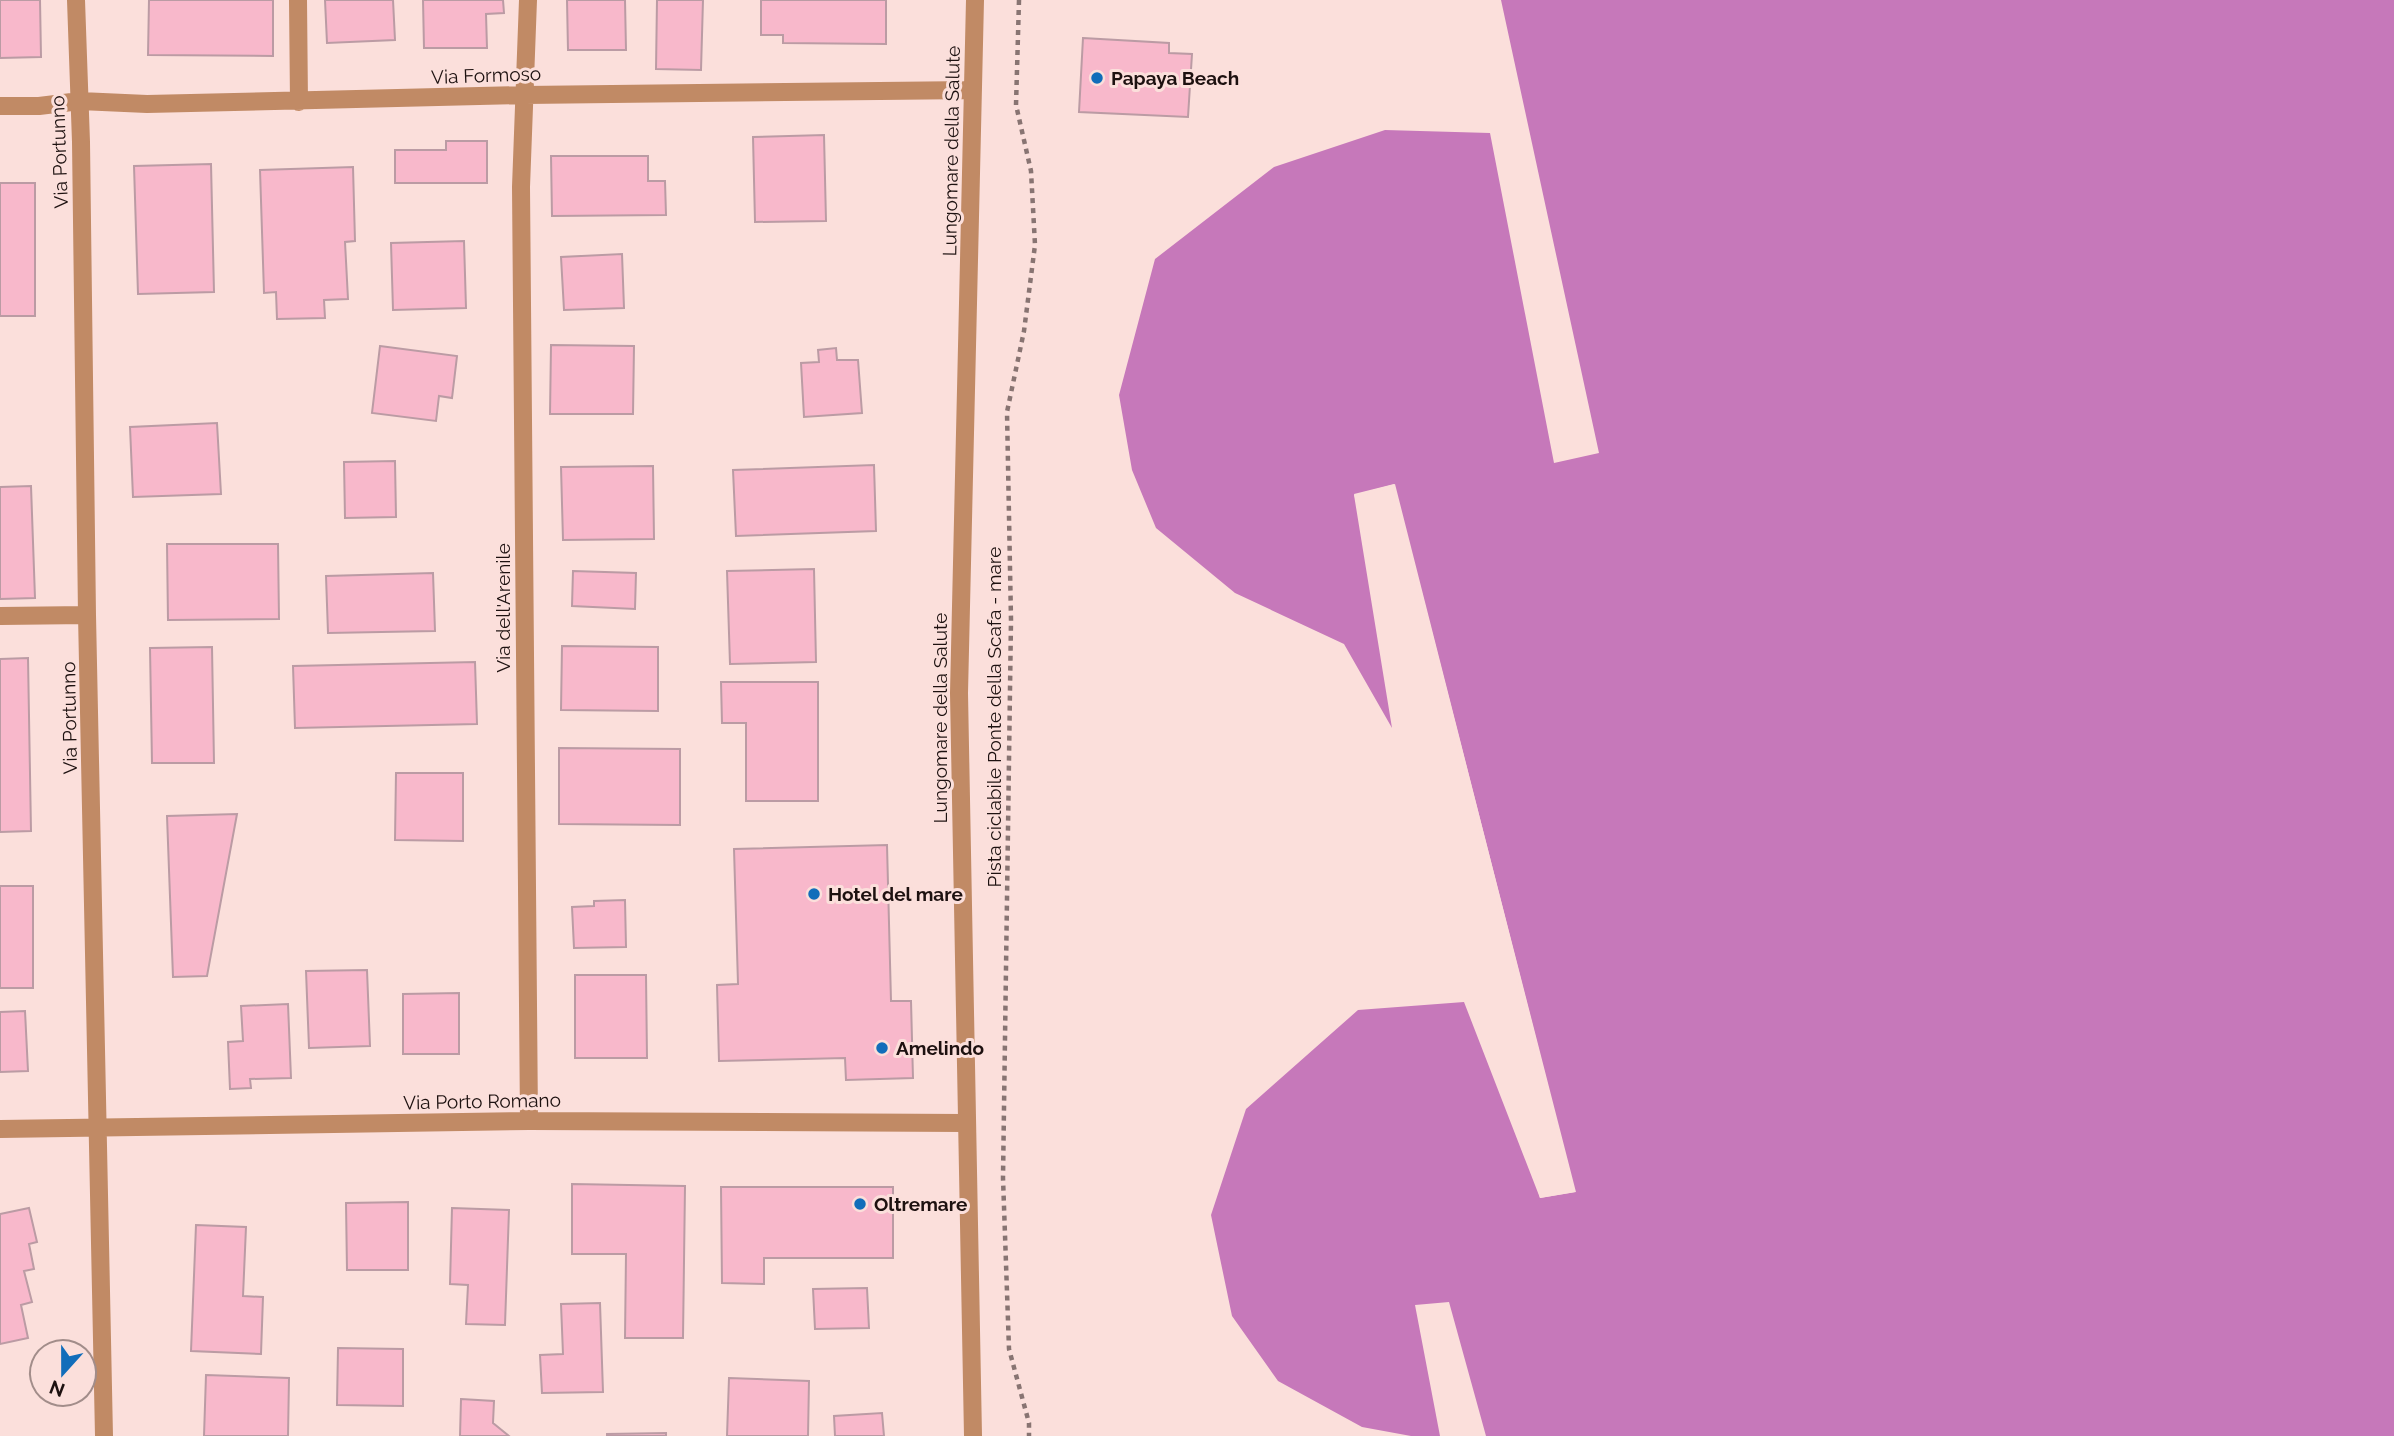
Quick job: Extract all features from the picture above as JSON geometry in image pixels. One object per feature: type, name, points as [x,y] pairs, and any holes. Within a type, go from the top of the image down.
[{"type":"street","name":"Via Portunno","points":[[76,0],[104,1436]]},
{"type":"street","points":[[298,0],[299,102]]},
{"type":"street","name":"Via dell'Arenile","points":[[528,0],[521,187],[528,1121]]},
{"type":"street","name":"Lungomare della Salute","points":[[973,1436],[965,1123],[959,693],[975,0]]},
{"type":"street","name":"Via Formoso","points":[[0,106],[79,102],[299,102],[525,95],[973,90]]},
{"type":"street","points":[[0,616],[88,615]]},
{"type":"street","name":"Via Porto Romano","points":[[0,1129],[528,1121],[965,1123]]},
{"type":"path","name":"Pista ciclabile Ponte della Scafa - mare","points":[[1019,0],[1016,105],[1031,171],[1035,245],[1024,331],[1007,412],[1011,620],[1003,1178],[1009,1349],[1029,1436]]},
{"type":"shaded area","points":[[1501,0],[2394,0],[2394,1436],[1486,1436],[1449,1302],[1415,1305],[1440,1436],[1411,1436],[1362,1427],[1278,1381],[1232,1316],[1211,1215],[1246,1109],[1358,1010],[1464,1002],[1540,1198],[1575,1192],[1395,484],[1354,495],[1392,728],[1344,644],[1235,593],[1156,528],[1132,470],[1119,395],[1155,259],[1274,167],[1385,130],[1490,133],[1554,463],[1599,453]]},
{"type":"pier","points":[[1394,484],[1576,1192],[1540,1198],[1532,1168],[1542,1194],[1571,1189],[1392,488],[1358,497],[1363,529],[1354,494]]},
{"type":"building","points":[[0,0],[40,0],[41,57],[0,58]]},
{"type":"building","points":[[149,0],[273,0],[273,56],[148,55]]},
{"type":"building","points":[[325,0],[393,0],[395,40],[327,43]]},
{"type":"building","points":[[423,0],[503,0],[504,13],[486,14],[487,48],[424,48]]},
{"type":"building","points":[[567,0],[625,0],[626,50],[568,50]]},
{"type":"building","points":[[657,0],[703,0],[701,70],[656,69]]},
{"type":"building","points":[[761,0],[886,0],[886,44],[783,43],[783,35],[761,35]]},
{"type":"building","points":[[1083,38],[1169,43],[1169,53],[1192,54],[1188,117],[1079,112]]},
{"type":"building","points":[[824,135],[826,221],[755,222],[753,137]]},
{"type":"building","points":[[446,141],[487,141],[487,183],[395,183],[395,150],[446,150]]},
{"type":"building","points":[[551,156],[648,156],[648,181],[665,181],[666,215],[552,216]]},
{"type":"building","points":[[211,164],[214,292],[138,294],[134,166]]},
{"type":"building","points":[[353,167],[355,241],[345,242],[348,299],[324,300],[325,318],[277,319],[276,292],[264,293],[260,170]]},
{"type":"building","points":[[0,183],[35,183],[35,316],[0,316]]},
{"type":"building","points":[[464,241],[466,308],[393,310],[391,243]]},
{"type":"building","points":[[622,254],[624,308],[564,310],[561,257]]},
{"type":"building","points":[[551,345],[634,346],[633,414],[550,414]]},
{"type":"building","points":[[380,346],[457,356],[452,398],[439,396],[436,421],[372,413]]},
{"type":"building","points":[[836,348],[837,360],[858,360],[862,413],[804,417],[801,363],[819,362],[818,350]]},
{"type":"building","points":[[217,423],[221,494],[133,497],[130,427]]},
{"type":"building","points":[[395,461],[396,517],[345,518],[344,462]]},
{"type":"building","points":[[874,465],[876,531],[736,536],[733,470]]},
{"type":"building","points":[[653,466],[654,539],[563,540],[561,467]]},
{"type":"building","points":[[31,486],[35,598],[0,599],[0,487]]},
{"type":"building","points":[[167,544],[278,544],[279,619],[168,620]]},
{"type":"building","points":[[814,569],[816,662],[730,664],[727,571]]},
{"type":"building","points":[[573,571],[636,573],[635,609],[572,606]]},
{"type":"building","points":[[433,573],[435,631],[328,633],[326,576]]},
{"type":"building","points":[[562,646],[658,647],[658,711],[561,710]]},
{"type":"building","points":[[212,647],[214,763],[152,763],[150,648]]},
{"type":"building","points":[[28,658],[31,831],[0,832],[0,659]]},
{"type":"building","points":[[475,662],[477,724],[295,728],[293,666]]},
{"type":"building","points":[[721,682],[818,682],[818,801],[746,801],[746,723],[722,723]]},
{"type":"building","points":[[559,748],[680,749],[680,825],[559,824]]},
{"type":"building","points":[[396,773],[463,773],[463,841],[395,840]]},
{"type":"building","points":[[237,814],[207,976],[173,977],[167,816]]},
{"type":"building","points":[[887,845],[891,1001],[911,1001],[913,1078],[846,1080],[845,1058],[719,1061],[717,985],[738,984],[734,849]]},
{"type":"building","points":[[0,886],[33,886],[33,988],[0,988]]},
{"type":"building","points":[[625,900],[626,947],[574,948],[572,907],[594,906],[594,901]]},
{"type":"building","points":[[367,970],[370,1046],[309,1048],[306,971]]},
{"type":"building","points":[[575,975],[646,975],[647,1058],[575,1058]]},
{"type":"building","points":[[459,993],[459,1054],[403,1054],[403,994]]},
{"type":"building","points":[[288,1004],[291,1078],[250,1079],[251,1088],[230,1089],[228,1042],[243,1041],[241,1006]]},
{"type":"building","points":[[25,1011],[28,1071],[0,1072],[0,1012]]},
{"type":"building","points":[[572,1184],[685,1186],[683,1338],[625,1338],[626,1254],[572,1254]]},
{"type":"building","points":[[721,1187],[893,1187],[893,1258],[764,1258],[764,1284],[722,1283]]},
{"type":"building","points":[[408,1202],[408,1270],[347,1270],[346,1203]]},
{"type":"building","points":[[29,1208],[37,1242],[29,1244],[34,1269],[24,1271],[32,1302],[21,1305],[28,1338],[0,1344],[0,1214]]},
{"type":"building","points":[[452,1208],[509,1210],[505,1325],[466,1324],[468,1285],[450,1284]]},
{"type":"building","points":[[196,1225],[246,1227],[243,1296],[263,1297],[261,1354],[191,1351]]},
{"type":"building","points":[[867,1288],[869,1328],[815,1329],[813,1289]]},
{"type":"building","points":[[600,1303],[603,1392],[542,1393],[540,1355],[563,1354],[561,1304]]},
{"type":"building","points":[[338,1348],[403,1349],[403,1406],[337,1405]]},
{"type":"building","points":[[206,1375],[289,1378],[288,1436],[204,1436]]},
{"type":"building","points":[[729,1378],[809,1381],[808,1436],[727,1436]]},
{"type":"building","points":[[461,1399],[494,1401],[493,1423],[509,1436],[460,1436]]},
{"type":"building","points":[[882,1413],[884,1436],[835,1436],[834,1416]]},
{"type":"building","points":[[666,1433],[666,1436],[607,1436],[607,1434]]},
{"type":"place","name":"Papaya Beach","points":[[1097,78]]},
{"type":"place","name":"Hotel del mare","points":[[814,894]]},
{"type":"place","name":"Amelindo","points":[[882,1048]]},
{"type":"place","name":"Oltremare","points":[[860,1204]]}]
